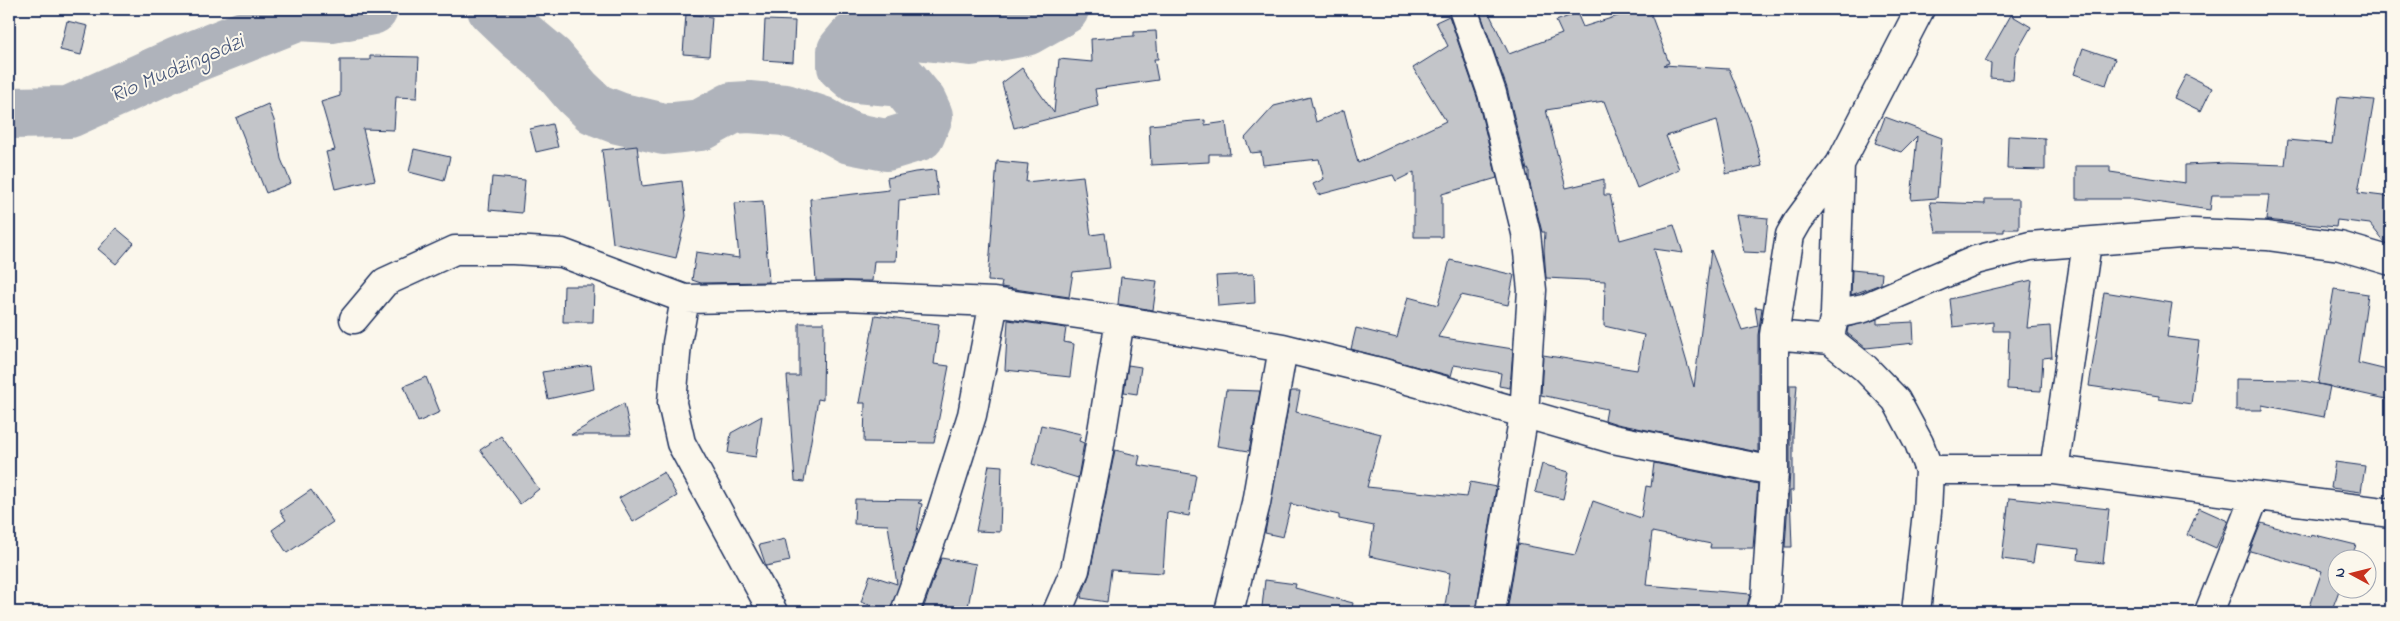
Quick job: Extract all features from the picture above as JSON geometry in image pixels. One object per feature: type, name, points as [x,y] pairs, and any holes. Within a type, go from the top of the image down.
[{"type":"street","points":[[1463,9],[1492,93],[1526,232],[1532,290],[1524,414],[1491,612]]},
{"type":"street","points":[[1761,612],[1766,597],[1774,471],[1774,335],[1790,235],[1798,221],[1840,164],[1920,9]]},
{"type":"street","points":[[1840,164],[1832,327],[1865,368],[1896,400],[1919,443],[1929,470],[1927,512],[1916,612]]},
{"type":"street","points":[[1774,335],[1832,327],[1864,308],[1976,260],[2030,246],[2087,243],[2193,233],[2267,236],[2340,246],[2391,261]]},
{"type":"street","points":[[2054,470],[2087,243]]},
{"type":"street","points":[[354,319],[385,282],[454,250],[514,250],[562,253],[685,299],[845,296],[994,302],[1120,320],[1283,348],[1380,372],[1613,439],[1774,471]]},
{"type":"street","points":[[685,299],[677,343],[672,403],[681,443],[773,612]]},
{"type":"street","points":[[905,612],[940,516],[972,415],[994,302]]},
{"type":"street","points":[[1057,612],[1075,570],[1098,456],[1120,320]]},
{"type":"street","points":[[1229,612],[1256,503],[1283,348]]},
{"type":"street","points":[[1929,470],[2054,470],[2391,513]]},
{"type":"street","points":[[2209,612],[2255,496]]},
{"type":"building","points":[[1479,9],[1487,9],[1509,54],[1562,34],[1556,21],[1577,13],[1583,27],[1640,9],[1649,9],[1669,63],[1663,65],[1729,69],[1751,124],[1762,166],[1725,174],[1726,163],[1717,120],[1666,136],[1679,169],[1637,188],[1604,101],[1546,110],[1566,188],[1604,179],[1604,195],[1610,195],[1620,240],[1674,225],[1683,253],[1654,249],[1694,387],[1711,250],[1742,330],[1758,326],[1755,307],[1762,308],[1758,335],[1758,452],[1617,424],[1605,420],[1607,409],[1541,395],[1543,355],[1637,370],[1644,335],[1604,326],[1605,281],[1546,278],[1545,232],[1542,232],[1529,180],[1529,169],[1527,170],[1507,88]]},
{"type":"building","points":[[686,14],[712,17],[709,56],[683,54]]},
{"type":"building","points":[[2011,15],[2031,27],[2015,55],[2013,80],[1990,78],[1991,64],[1985,61]]},
{"type":"building","points":[[1449,16],[1477,97],[1497,178],[1442,194],[1442,237],[1414,237],[1414,172],[1396,181],[1393,175],[1318,195],[1313,184],[1324,179],[1319,159],[1263,165],[1261,152],[1251,153],[1245,138],[1274,106],[1310,97],[1316,122],[1344,110],[1358,163],[1446,121],[1413,68],[1448,46],[1436,22]]},
{"type":"building","points":[[765,20],[795,21],[793,62],[763,60]]},
{"type":"building","points":[[67,21],[88,26],[81,55],[60,50]]},
{"type":"building","points":[[1156,31],[1158,59],[1154,59],[1158,80],[1095,89],[1098,106],[1014,128],[1002,83],[1022,68],[1054,113],[1059,59],[1092,62],[1091,39],[1134,36],[1134,32]]},
{"type":"building","points":[[2083,48],[2115,59],[2106,85],[2074,74]]},
{"type":"building","points":[[370,56],[419,57],[417,98],[396,97],[394,130],[363,129],[375,180],[335,189],[326,152],[335,150],[321,102],[340,96],[340,60],[370,60]]},
{"type":"building","points":[[2186,75],[2212,88],[2201,111],[2174,98]]},
{"type":"building","points":[[2338,97],[2374,100],[2358,193],[2391,197],[2391,245],[2385,243],[2370,224],[2337,220],[2336,227],[2266,220],[2269,195],[2212,195],[2210,210],[2135,199],[2076,199],[2076,166],[2110,166],[2110,172],[2185,183],[2185,165],[2227,163],[2285,165],[2288,140],[2332,144]]},
{"type":"building","points":[[268,104],[275,123],[281,159],[291,183],[266,193],[236,118]]},
{"type":"building","points":[[1885,117],[1942,138],[1937,198],[1911,200],[1917,136],[1901,152],[1875,143]]},
{"type":"building","points":[[1205,120],[1205,125],[1226,122],[1230,154],[1209,154],[1209,162],[1151,165],[1149,125]]},
{"type":"building","points":[[552,124],[558,147],[536,152],[530,129]]},
{"type":"building","points":[[2008,136],[2045,138],[2045,170],[2007,169]]},
{"type":"building","points":[[637,146],[642,186],[682,181],[686,216],[676,258],[613,243],[602,150]]},
{"type":"building","points":[[414,149],[450,157],[444,181],[409,172]]},
{"type":"building","points":[[997,161],[1028,164],[1026,182],[1083,176],[1091,235],[1105,233],[1110,268],[1073,272],[1069,297],[1001,287],[1002,282],[988,281]]},
{"type":"building","points":[[935,170],[938,196],[899,200],[896,261],[874,261],[872,281],[816,281],[810,199],[889,190],[887,178]]},
{"type":"building","points":[[492,177],[525,180],[522,213],[489,210]]},
{"type":"building","points":[[1985,199],[2019,199],[2019,229],[2004,229],[2004,232],[1936,232],[1930,202],[1985,204]]},
{"type":"building","points":[[763,201],[769,282],[701,283],[692,280],[696,252],[739,258],[734,203]]},
{"type":"building","points":[[1736,215],[1768,218],[1765,253],[1744,252]]},
{"type":"building","points":[[116,228],[134,243],[116,264],[98,249]]},
{"type":"building","points":[[1450,260],[1514,275],[1508,305],[1461,295],[1438,337],[1513,349],[1510,388],[1499,386],[1501,373],[1454,365],[1451,376],[1351,349],[1356,328],[1397,338],[1408,297],[1438,305]]},
{"type":"building","points":[[1852,270],[1882,273],[1881,284],[1851,295]]},
{"type":"building","points":[[1254,274],[1255,303],[1218,306],[1216,276]]},
{"type":"building","points":[[1121,277],[1157,281],[1153,310],[1118,304]]},
{"type":"building","points":[[2032,280],[2027,328],[2050,326],[2052,357],[2043,358],[2041,391],[2007,389],[2009,331],[1993,331],[1993,322],[1953,327],[1950,299]]},
{"type":"building","points":[[564,286],[594,286],[593,322],[563,322]]},
{"type":"building","points":[[2334,289],[2368,294],[2358,363],[2391,371],[2391,400],[2318,384]]},
{"type":"building","points":[[2104,292],[2172,303],[2167,337],[2199,341],[2191,404],[2159,399],[2159,396],[2089,386]]},
{"type":"building","points":[[875,315],[939,324],[934,364],[949,366],[934,443],[864,442],[865,403],[859,403]]},
{"type":"building","points":[[1877,319],[1877,324],[1913,322],[1914,343],[1866,348],[1847,333],[1848,327]]},
{"type":"building","points":[[1008,320],[1066,328],[1064,342],[1074,344],[1070,377],[1005,370]]},
{"type":"building","points":[[799,323],[824,323],[823,400],[818,399],[804,482],[795,481],[787,376],[799,376]]},
{"type":"building","points":[[591,365],[594,389],[548,399],[542,372]]},
{"type":"building","points":[[1128,365],[1141,367],[1137,394],[1124,392]]},
{"type":"building","points":[[426,377],[440,412],[418,422],[404,386]]},
{"type":"building","points":[[2236,379],[2298,380],[2330,386],[2324,417],[2262,405],[2262,410],[2236,410]]},
{"type":"building","points":[[1790,385],[1797,385],[1793,435],[1793,491],[1790,491],[1792,547],[1785,547],[1790,472]]},
{"type":"building","points":[[1226,390],[1260,391],[1249,451],[1217,446]]},
{"type":"building","points":[[1291,391],[1300,391],[1296,412],[1381,434],[1367,487],[1467,497],[1470,482],[1496,487],[1476,612],[1444,612],[1450,573],[1369,556],[1374,526],[1339,519],[1339,515],[1291,504],[1283,537],[1265,533]]},
{"type":"building","points":[[624,403],[631,435],[571,435]]},
{"type":"building","points":[[762,416],[756,457],[728,453],[731,433]]},
{"type":"building","points":[[1041,425],[1081,434],[1079,441],[1084,443],[1078,478],[1032,464]]},
{"type":"building","points":[[501,436],[539,489],[520,504],[480,450]]},
{"type":"building","points":[[1115,450],[1140,456],[1138,465],[1196,475],[1189,516],[1167,512],[1163,573],[1111,570],[1107,602],[1081,598],[1090,573]]},
{"type":"building","points":[[2335,462],[2365,466],[2361,492],[2331,488]]},
{"type":"building","points":[[1654,463],[1758,484],[1753,548],[1710,548],[1711,544],[1652,532],[1646,585],[1750,594],[1746,612],[1507,612],[1518,544],[1575,555],[1593,501],[1641,518],[1646,486],[1651,487]]},
{"type":"building","points":[[1542,464],[1569,472],[1563,499],[1535,492]]},
{"type":"building","points":[[989,465],[1002,466],[1000,532],[976,531]]},
{"type":"building","points":[[664,472],[677,496],[633,522],[619,498]]},
{"type":"building","points":[[311,490],[333,522],[287,553],[272,530],[286,520],[280,511]]},
{"type":"building","points":[[2009,498],[2109,509],[2103,563],[2078,560],[2079,549],[2036,544],[2033,563],[2002,559]]},
{"type":"building","points":[[855,499],[922,500],[918,503],[922,504],[916,537],[890,612],[861,602],[870,575],[897,584],[888,525],[854,524]]},
{"type":"building","points":[[2199,508],[2228,521],[2216,548],[2187,535]]},
{"type":"building","points":[[2261,523],[2310,537],[2311,534],[2356,545],[2355,548],[2328,548],[2328,598],[2336,598],[2331,612],[2308,612],[2322,571],[2250,551]]},
{"type":"building","points":[[785,539],[790,561],[766,566],[759,545]]},
{"type":"building","points":[[941,558],[976,564],[967,612],[922,612]]},
{"type":"building","points":[[1265,580],[1296,584],[1295,588],[1353,603],[1351,612],[1308,612],[1262,607]]},
{"type":"waterway","name":"Rio Mudzingadzi","points":[[9,113],[69,112],[178,63],[299,15],[332,17],[372,9]]},
{"type":"waterway","name":"Rio Mudzingadzi","points":[[493,9],[550,60],[577,92],[595,109],[618,118],[664,129],[701,125],[732,108],[749,107],[785,110],[821,122],[850,138],[886,145],[919,135],[927,116],[921,103],[903,81],[856,77],[843,66],[843,51],[853,39],[869,29],[971,40],[1026,30],[1063,9]]}]
